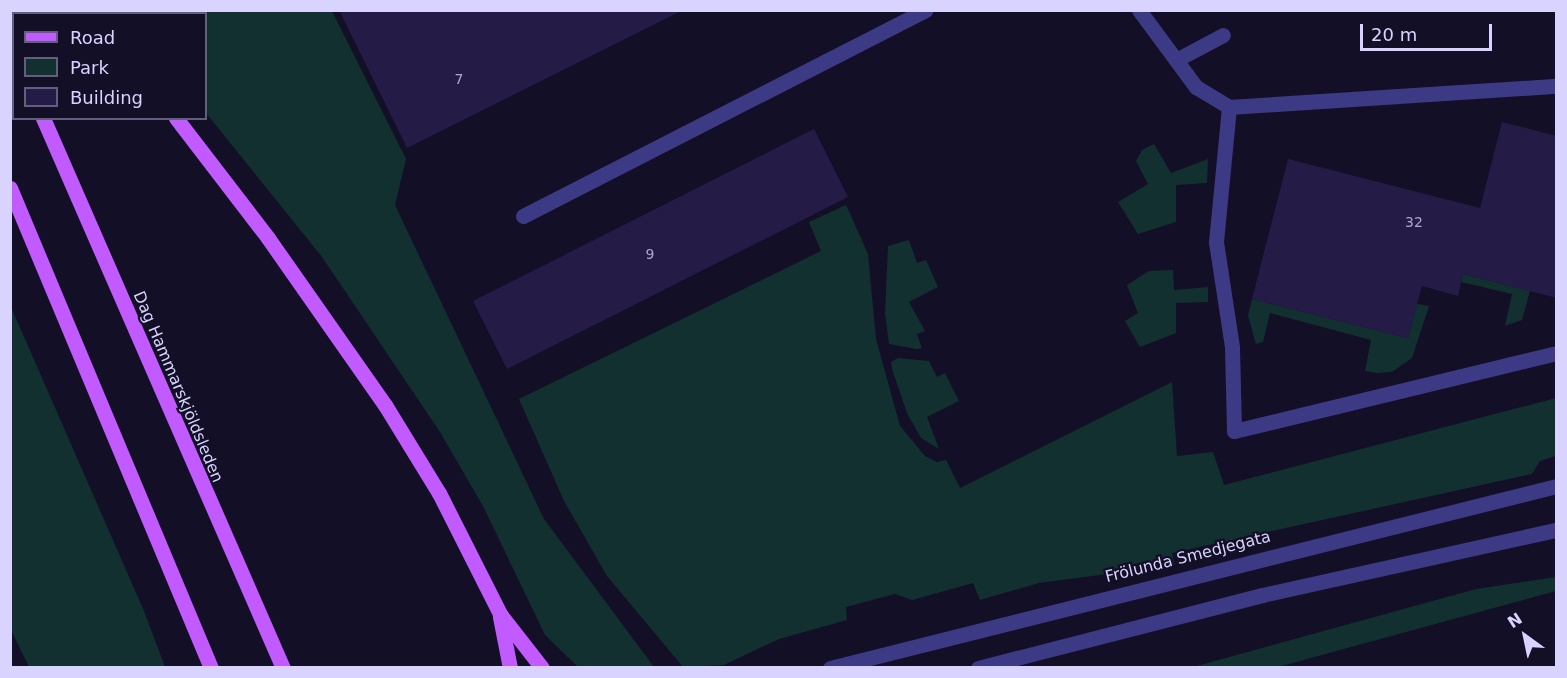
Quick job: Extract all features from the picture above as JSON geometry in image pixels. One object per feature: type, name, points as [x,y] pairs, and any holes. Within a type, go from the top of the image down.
[{"type":"main road","name":"Dag Hammarskjöldsleden","points":[[44,120],[284,668]]},
{"type":"main road","points":[[178,120],[268,238],[385,405],[439,494],[500,614],[542,668]]},
{"type":"main road","points":[[10,188],[211,668]]},
{"type":"main road","points":[[500,614],[510,668]]},
{"type":"street","points":[[523,216],[925,10]]},
{"type":"street","points":[[1139,10],[1196,87],[1229,107],[1557,86]]},
{"type":"street","points":[[1176,60],[1222,35]]},
{"type":"street","points":[[1229,107],[1216,242],[1232,347],[1234,431],[1557,353]]},
{"type":"street","name":"Frölunda Smedjegata","points":[[830,668],[1557,486]]},
{"type":"street","points":[[978,668],[1262,595],[1557,530]]},
{"type":"green space","points":[[122,11],[332,11],[406,159],[395,205],[544,519],[654,667],[578,667],[545,635],[484,508],[440,432],[322,257],[207,114],[207,12]]},
{"type":"green space","points":[[1154,144],[1171,173],[1208,159],[1207,183],[1176,185],[1176,222],[1138,234],[1118,202],[1148,184],[1136,161],[1142,150]]},
{"type":"green space","points":[[846,205],[868,254],[876,339],[900,426],[925,456],[937,462],[946,460],[960,488],[1172,382],[1177,456],[1213,452],[1224,485],[1556,398],[1556,456],[1540,461],[1532,474],[1172,553],[1175,565],[1039,583],[980,600],[973,583],[912,600],[895,594],[846,607],[847,620],[779,639],[724,665],[683,667],[607,576],[564,501],[519,399],[821,251],[809,222]]},
{"type":"green space","points":[[909,240],[917,263],[926,260],[938,287],[909,302],[925,331],[917,334],[922,348],[917,349],[889,344],[885,313],[888,246]]},
{"type":"green space","points":[[1173,270],[1174,290],[1208,287],[1208,302],[1176,303],[1176,333],[1140,347],[1125,321],[1138,313],[1127,285],[1149,271]]},
{"type":"green space","points":[[1463,274],[1530,291],[1522,320],[1505,326],[1512,294],[1461,282]]},
{"type":"green space","points":[[1252,299],[1408,338],[1417,304],[1429,306],[1412,358],[1392,372],[1377,373],[1365,371],[1371,340],[1270,313],[1263,342],[1256,344],[1248,315]]},
{"type":"green space","points":[[11,307],[144,611],[165,667],[29,667],[11,630]]},
{"type":"green space","points":[[898,358],[929,361],[937,377],[945,373],[959,401],[927,417],[939,449],[921,438],[907,413],[892,369],[891,362]]},
{"type":"green space","points":[[1556,577],[1556,591],[1278,667],[1193,667],[1476,589]]},
{"type":"building","points":[[339,10],[683,10],[407,148]]},
{"type":"building","points":[[1502,122],[1557,136],[1557,298],[1463,274],[1458,296],[1422,286],[1408,338],[1252,299],[1288,159],[1480,208]]},
{"type":"building","points":[[814,129],[848,197],[507,369],[473,301]]}]
